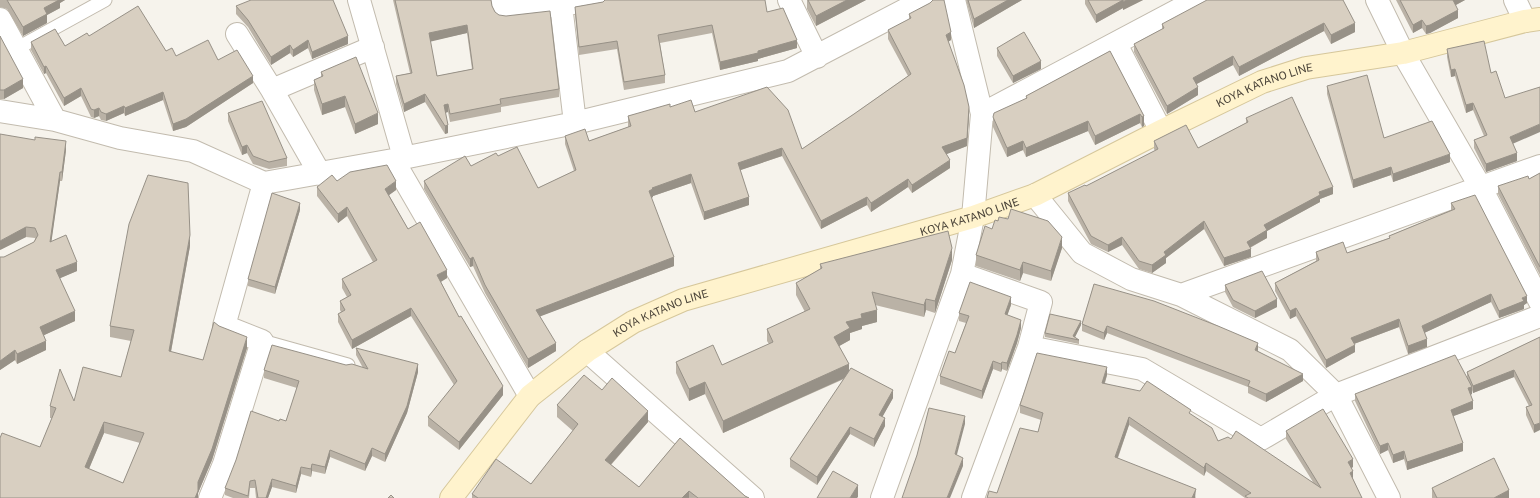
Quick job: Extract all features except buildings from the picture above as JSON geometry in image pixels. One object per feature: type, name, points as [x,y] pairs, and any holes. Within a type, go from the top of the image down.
[{"type":"main road","name":"KOYA KATANO LINE","points":[[451,498],[530,396],[587,351],[633,322],[682,300],[973,217],[1035,195],[1161,130],[1262,82],[1306,68],[1403,53],[1532,20]]},
{"type":"street","points":[[359,0],[373,47],[399,159],[530,396]]},
{"type":"street","points":[[502,0],[504,12],[561,6],[596,0]]},
{"type":"street","points":[[789,0],[817,57]]},
{"type":"street","points":[[0,111],[55,120],[120,138],[193,151],[264,183],[399,159],[576,123],[788,71],[924,0]]},
{"type":"street","points":[[882,498],[962,274],[973,217],[982,114],[954,0]]},
{"type":"street","points":[[982,114],[1197,0]]},
{"type":"street","points":[[1377,0],[1403,53],[1481,188],[1540,302]]},
{"type":"street","points":[[1515,0],[1532,20]]},
{"type":"street","points":[[561,6],[576,123]]},
{"type":"street","points":[[0,19],[55,120]]},
{"type":"street","points":[[237,34],[272,90],[320,174]]},
{"type":"street","points":[[1116,44],[1161,130]]},
{"type":"street","points":[[272,90],[373,47]]},
{"type":"street","points":[[1181,295],[1540,166]]},
{"type":"street","points":[[210,498],[224,464],[262,341],[224,326],[264,183]]},
{"type":"street","points":[[1035,195],[1082,253],[1131,279],[1181,295],[1290,350],[1336,395],[1389,498]]},
{"type":"street","points":[[962,274],[1041,302],[1029,347],[973,498]]},
{"type":"street","points":[[1029,347],[1142,369],[1261,439],[1336,395],[1540,316]]},
{"type":"street","points":[[587,351],[753,498]]},
{"type":"lane","points":[[16,49],[105,0]]},
{"type":"lane","points":[[262,341],[348,365]]}]
